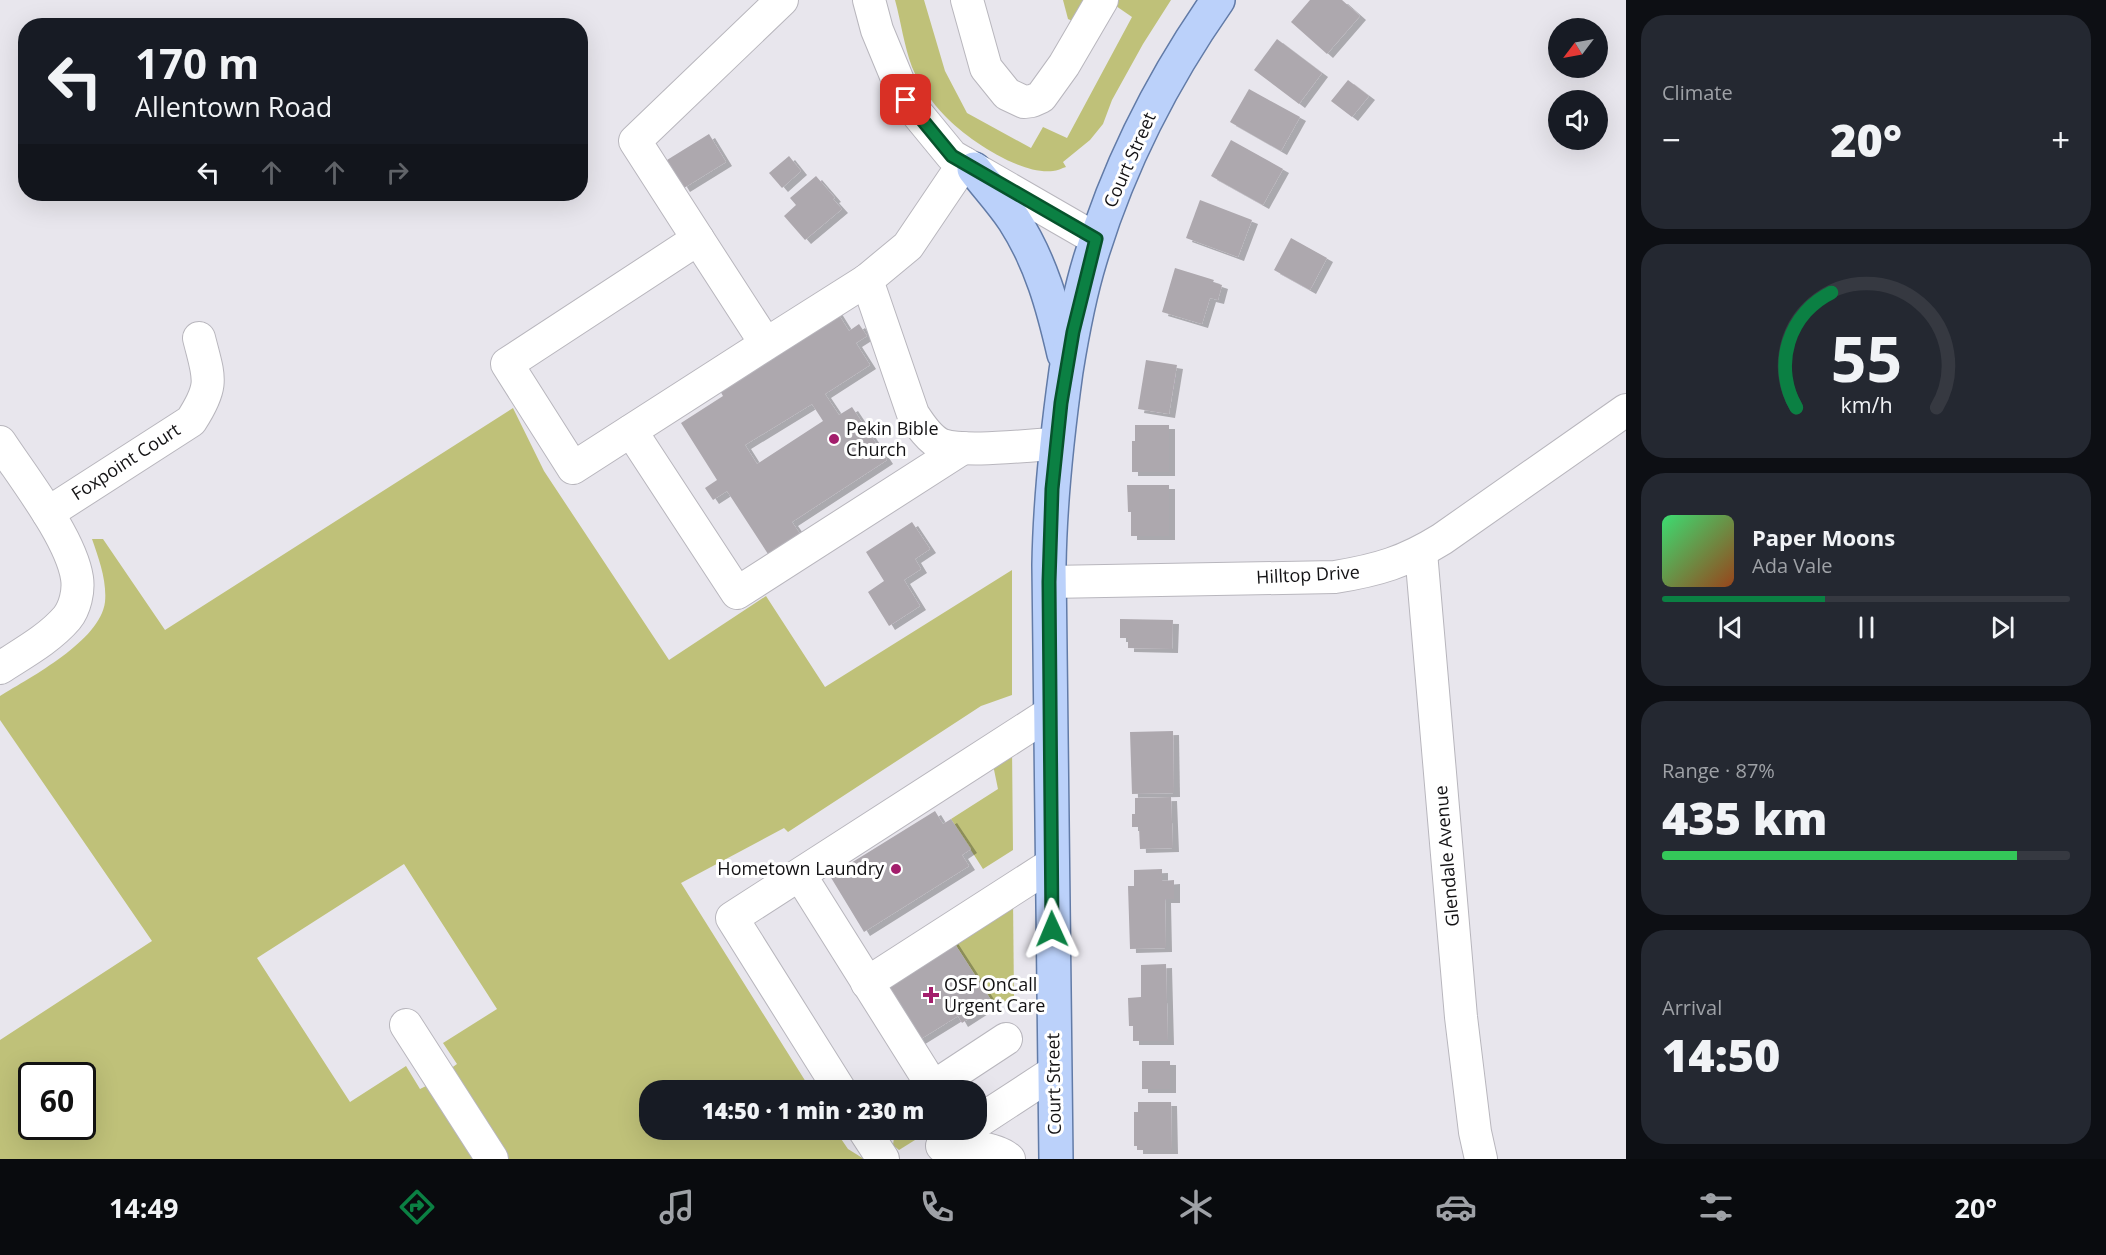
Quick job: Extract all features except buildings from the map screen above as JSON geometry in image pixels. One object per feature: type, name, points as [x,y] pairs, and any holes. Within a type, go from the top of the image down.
[{"type":"main road","name":"Court Street","points":[[1056,1159],[1049,582],[1050,520],[1056,444],[1067,367],[1096,239],[1114,191],[1143,126],[1173,69],[1218,0]]},
{"type":"main road","points":[[969,166],[1014,220],[1038,265],[1053,304],[1067,367]]},
{"type":"street","points":[[766,344],[635,141],[782,0]]},
{"type":"street","points":[[869,0],[877,30],[906,100],[952,156],[1096,239]]},
{"type":"street","points":[[967,0],[986,68],[1007,94],[1024,102],[1041,97],[1064,65],[1102,0]]},
{"type":"street","points":[[698,239],[507,364],[573,468],[867,280],[908,246],[969,166]]},
{"type":"street","points":[[867,280],[913,414],[924,429],[940,444],[963,448],[1056,444]]},
{"type":"street","name":"Foxpoint Court","points":[[48,513],[191,421],[204,402],[209,379],[199,338]]},
{"type":"street","name":"Hilltop Drive","points":[[1049,582],[1335,577],[1400,562],[1421,552],[1626,410]]},
{"type":"street","points":[[631,431],[737,593],[963,448]]},
{"type":"street","points":[[0,442],[48,513],[78,579],[77,592],[68,616],[38,643],[0,668]]},
{"type":"street","name":"Glendale Avenue","points":[[1421,552],[1461,1017],[1480,1159]]},
{"type":"street","points":[[834,1080],[732,918],[1050,713]]},
{"type":"street","points":[[867,983],[1052,864]]},
{"type":"street","points":[[800,875],[928,1080]]},
{"type":"street","points":[[406,1025],[492,1159]]},
{"type":"street","points":[[947,1080],[1006,1039]]},
{"type":"street","points":[[987,1118],[1054,1072]]},
{"type":"street","points":[[871,1140],[883,1159]]},
{"type":"street","points":[[963,1140],[1004,1154],[1009,1159]]},
{"type":"green space","points":[[895,0],[924,0],[945,71],[967,113],[1031,148],[1043,127],[1067,138],[1132,17],[1116,6],[1119,0],[1171,0],[1112,100],[1103,124],[1090,140],[1063,162],[1066,167],[1056,171],[1040,171],[1010,161],[980,145],[940,111],[922,87],[912,67]]},
{"type":"green space","points":[[1063,0],[1087,0],[1077,23],[1068,19]]},
{"type":"green space","points":[[513,408],[544,471],[669,660],[766,596],[825,687],[1012,570],[1012,695],[981,706],[788,832],[784,828],[681,883],[805,1080],[639,1080],[639,1140],[842,1140],[848,1149],[864,1159],[505,1159],[450,1069],[457,1064],[443,1043],[497,1009],[404,864],[257,958],[350,1102],[406,1066],[420,1089],[426,1086],[477,1159],[0,1159],[0,1040],[152,941],[0,720],[0,696],[46,668],[78,644],[100,616],[105,602],[105,586],[92,539],[103,539],[165,630]]},
{"type":"green space","points":[[1012,747],[1013,850],[983,869],[951,819],[998,789],[992,760]]},
{"type":"green space","points":[[1013,898],[1014,1000],[993,1003],[951,938]]},
{"type":"green space","points":[[894,1140],[915,1140],[899,1150],[893,1145]]},
{"type":"place","name":"Pekin Bible Church","points":[[834,439]]},
{"type":"place","name":"Hometown Laundry","points":[[896,869]]},
{"type":"place","name":"OSF OnCall Urgent Care","points":[[931,995]]},
{"type":"route","points":[[906,100],[952,156],[1096,239],[1073,332],[1061,403],[1050,520],[1052,929]]}]
